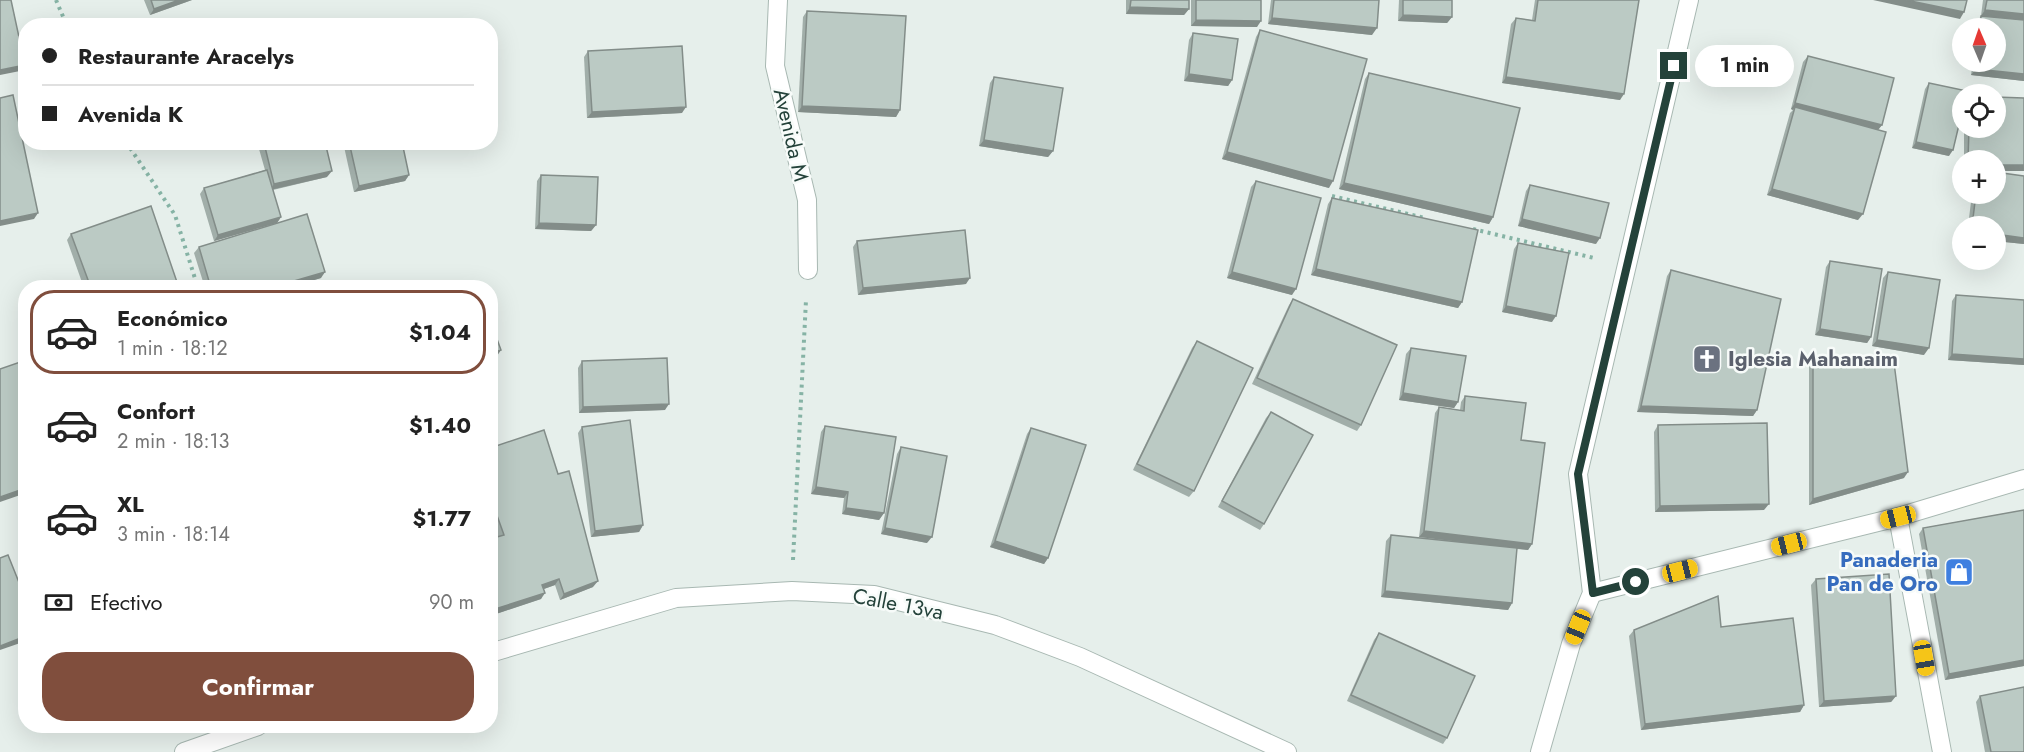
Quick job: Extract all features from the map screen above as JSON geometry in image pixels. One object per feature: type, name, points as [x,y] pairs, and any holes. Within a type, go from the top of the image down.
[{"type":"street","name":"Avenida M","points":[[778,0],[775,66],[807,200],[808,270]]},
{"type":"street","points":[[1540,752],[1571,644],[1593,593],[1578,474],[1689,0]]},
{"type":"street","points":[[1593,593],[1898,517],[2024,478]]},
{"type":"street","points":[[1898,517],[1942,752]]},
{"type":"street","name":"Calle 13va","points":[[498,651],[676,598],[792,591],[874,596],[994,625],[1080,657],[1287,752]]},
{"type":"street","points":[[184,752],[238,733]]},
{"type":"path","points":[[56,0],[64,18]]},
{"type":"path","points":[[131,150],[175,214],[196,280]]},
{"type":"path","points":[[1332,196],[1434,220]]},
{"type":"path","points":[[1468,228],[1627,266]]},
{"type":"path","points":[[792,591],[808,270]]},
{"type":"building","points":[[0,0],[11,0],[18,32],[18,66],[0,70]]},
{"type":"building","points":[[151,0],[179,0],[154,9]]},
{"type":"building","points":[[1131,0],[1189,0],[1189,9],[1130,7]]},
{"type":"building","points":[[1196,0],[1261,0],[1261,21],[1196,20]]},
{"type":"building","points":[[1274,0],[1379,0],[1377,28],[1272,18]]},
{"type":"building","points":[[1403,0],[1452,0],[1452,17],[1403,15]]},
{"type":"building","points":[[1538,0],[1639,0],[1624,94],[1506,77],[1516,18],[1535,21]]},
{"type":"building","points":[[1906,0],[1967,0],[1964,12]]},
{"type":"building","points":[[1987,0],[2024,0],[2024,14],[1985,10]]},
{"type":"building","points":[[807,11],[906,16],[900,110],[802,106]]},
{"type":"building","points":[[2006,18],[2024,20],[2024,74],[2005,72]]},
{"type":"building","points":[[1260,30],[1367,59],[1333,181],[1227,152]]},
{"type":"building","points":[[1193,33],[1238,39],[1232,80],[1189,74]]},
{"type":"building","points":[[682,46],[686,107],[592,112],[588,51]]},
{"type":"building","points":[[1808,56],[1894,78],[1882,125],[1795,103]]},
{"type":"building","points":[[1369,73],[1520,108],[1493,217],[1344,183]]},
{"type":"building","points":[[994,77],[1063,88],[1053,151],[984,140]]},
{"type":"building","points":[[1929,83],[1952,88],[1952,138],[1956,138],[1953,150],[1916,142]]},
{"type":"building","points":[[13,95],[18,119],[18,150],[25,150],[38,213],[0,221],[0,98]]},
{"type":"building","points":[[2006,97],[2024,98],[2024,165],[2006,165],[2006,150],[1968,150],[1969,138],[2006,138]]},
{"type":"building","points":[[1795,107],[1886,132],[1863,214],[1772,189]]},
{"type":"building","points":[[266,150],[327,150],[332,171],[274,184]]},
{"type":"building","points":[[351,150],[404,150],[409,175],[359,186]]},
{"type":"building","points":[[267,170],[281,217],[218,235],[204,188]]},
{"type":"building","points":[[2006,174],[2024,176],[2024,238],[2006,236],[2006,216],[1973,216],[1975,204],[2006,204]]},
{"type":"building","points":[[541,175],[598,177],[596,225],[539,223]]},
{"type":"building","points":[[1256,181],[1321,198],[1296,289],[1232,272]]},
{"type":"building","points":[[1530,185],[1609,203],[1600,238],[1522,219]]},
{"type":"building","points":[[1332,198],[1478,230],[1462,302],[1316,269]]},
{"type":"building","points":[[151,206],[176,280],[88,280],[71,234]]},
{"type":"building","points":[[307,214],[325,272],[298,280],[209,280],[199,247]]},
{"type":"building","points":[[965,230],[970,278],[863,288],[857,241]]},
{"type":"building","points":[[1518,243],[1569,253],[1556,316],[1506,306]]},
{"type":"building","points":[[1830,261],[1882,269],[1871,337],[1820,329]]},
{"type":"building","name":"Iglesia Mahanaim","points":[[1671,270],[1781,299],[1757,410],[1641,406]]},
{"type":"building","points":[[1888,272],[1940,280],[1929,348],[1877,340]]},
{"type":"building","points":[[1956,295],[2024,300],[2024,359],[1952,354]]},
{"type":"building","points":[[1293,299],[1397,345],[1361,425],[1257,378]]},
{"type":"building","points":[[1197,341],[1253,368],[1194,491],[1137,464]]},
{"type":"building","points":[[1411,348],[1466,356],[1458,402],[1403,393]]},
{"type":"building","points":[[1893,355],[1908,472],[1813,499],[1813,358]]},
{"type":"building","points":[[667,358],[669,404],[583,407],[582,361]]},
{"type":"building","points":[[18,363],[18,491],[0,497],[0,369]]},
{"type":"building","points":[[1465,396],[1526,403],[1521,440],[1545,443],[1532,544],[1424,531],[1439,407],[1464,411]]},
{"type":"building","points":[[1271,412],[1313,435],[1264,524],[1222,501]]},
{"type":"building","points":[[630,420],[643,525],[595,531],[582,427]]},
{"type":"building","points":[[1767,423],[1769,504],[1660,506],[1658,425]]},
{"type":"building","points":[[825,426],[896,437],[884,513],[846,508],[848,492],[816,487]]},
{"type":"building","points":[[1031,428],[1086,445],[1048,558],[995,541]]},
{"type":"building","points":[[544,430],[558,474],[569,471],[598,581],[564,594],[559,579],[542,585],[545,593],[498,608],[498,537],[504,535],[498,518],[498,445]]},
{"type":"building","points":[[901,447],[947,456],[932,537],[885,528]]},
{"type":"building","points":[[2024,510],[2024,660],[1949,674],[1923,528]]},
{"type":"building","points":[[1391,535],[1517,548],[1512,603],[1385,591]]},
{"type":"building","points":[[8,555],[18,580],[18,639],[0,646],[0,558]]},
{"type":"building","points":[[1889,574],[1896,696],[1824,701],[1816,579]]},
{"type":"building","points":[[1718,596],[1721,627],[1793,618],[1804,705],[1645,724],[1634,630]]},
{"type":"building","points":[[1379,633],[1475,676],[1447,738],[1351,695]]},
{"type":"building","points":[[2024,687],[2024,752],[1991,752],[1980,696]]},
{"type":"place","name":"Iglesia Mahanaim","points":[[1707,359]]},
{"type":"place","name":"Panaderia Pan de Oro","points":[[1959,572]]},
{"type":"route","points":[[1636,582],[1593,593],[1578,474],[1674,66]]}]
